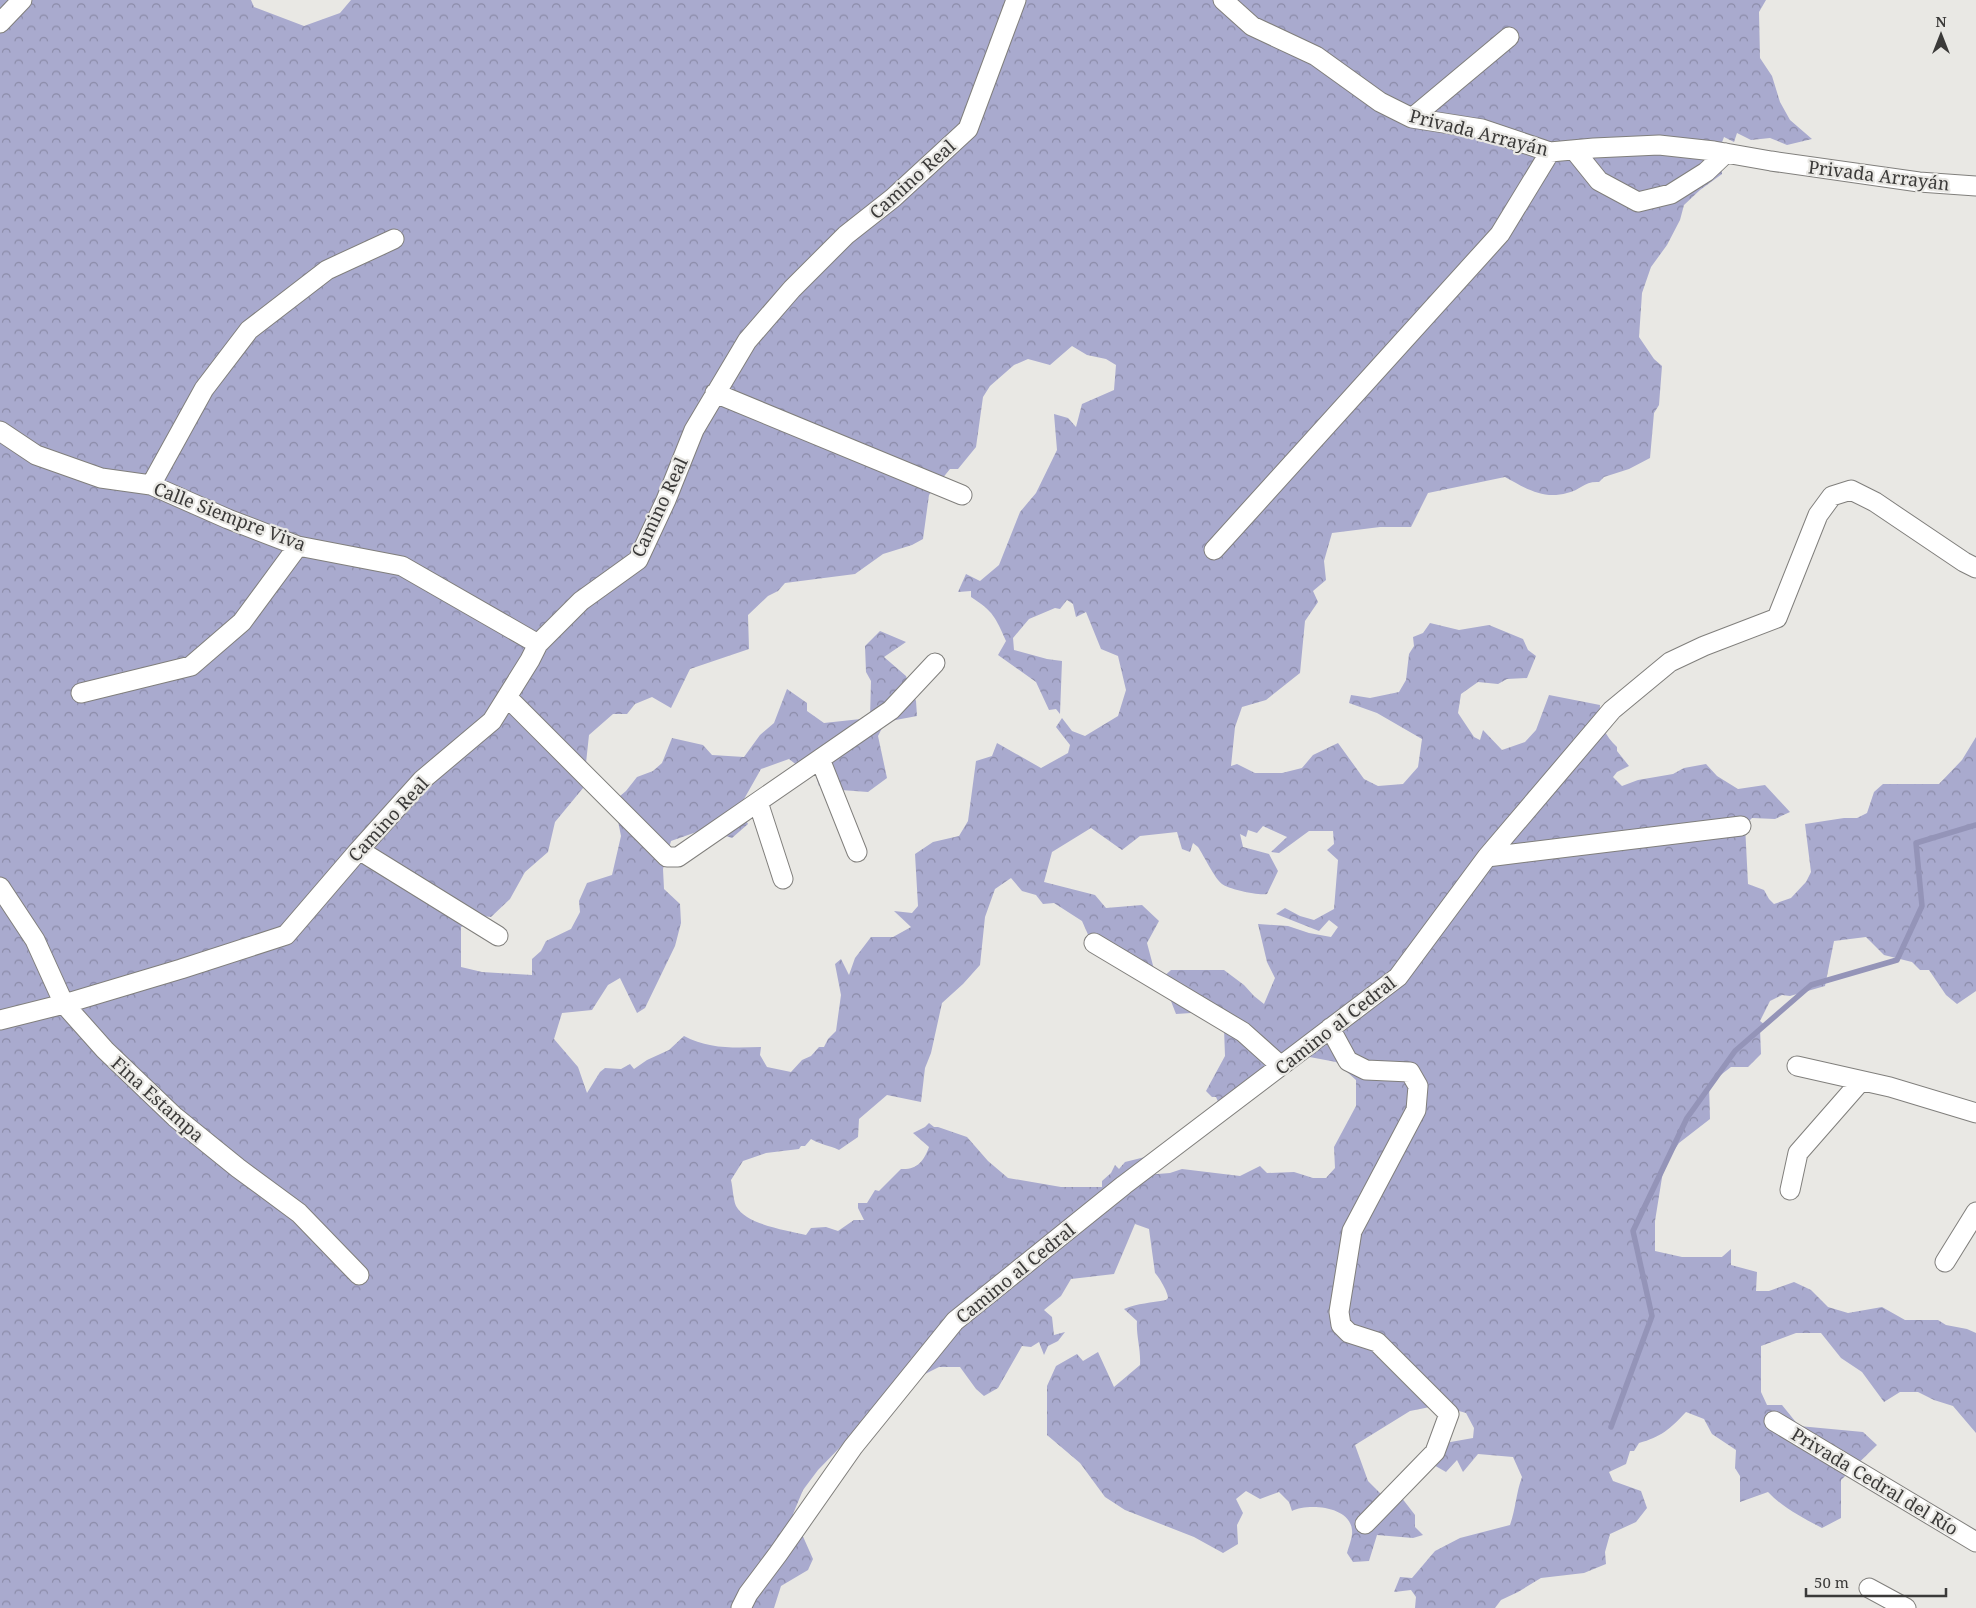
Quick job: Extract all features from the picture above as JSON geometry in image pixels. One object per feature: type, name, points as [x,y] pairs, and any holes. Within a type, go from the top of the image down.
[{"type":"street","points":[[0,23],[22,0]]},
{"type":"street","name":"Camino Real","points":[[0,1020],[64,1004],[181,970],[286,935],[422,780],[492,720],[538,644],[581,601],[638,560],[666,500],[694,430],[746,341],[792,289],[846,235],[893,198],[968,129],[1016,0]]},
{"type":"street","name":"Privada Arrayán","points":[[1223,0],[1252,26],[1316,56],[1380,102],[1412,118],[1482,129],[1550,152],[1659,145],[1726,153],[1919,182],[1976,186]]},
{"type":"street","points":[[1412,118],[1509,37]]},
{"type":"street","points":[[1574,150],[1599,181],[1638,202],[1671,194],[1706,172],[1726,153]]},
{"type":"street","points":[[1214,550],[1500,234],[1550,152]]},
{"type":"street","points":[[151,485],[204,389],[249,330],[327,270],[394,238]]},
{"type":"street","points":[[715,394],[962,495]]},
{"type":"street","name":"Calle Siempre Viva","points":[[0,431],[36,455],[101,478],[151,485],[228,519],[298,546],[402,566],[538,644]]},
{"type":"street","name":"Camino al Cedral","points":[[744,1601],[853,1447],[955,1321],[1124,1184],[1398,977],[1487,856],[1612,710],[1670,662],[1704,646],[1777,618],[1818,515],[1832,496],[1851,490],[1875,502],[1964,562],[1976,568]]},
{"type":"street","points":[[81,693],[192,666],[242,622],[298,546]]},
{"type":"street","points":[[506,697],[667,857],[678,857],[891,710],[935,663]]},
{"type":"street","points":[[820,759],[857,852]]},
{"type":"street","points":[[758,802],[784,879]]},
{"type":"street","points":[[1487,856],[1741,826]]},
{"type":"street","points":[[359,850],[498,936]]},
{"type":"street","name":"Fina Estampa","points":[[0,887],[35,940],[64,1004],[105,1050],[175,1117],[238,1168],[299,1212],[359,1275]]},
{"type":"street","points":[[1094,943],[1243,1032],[1282,1066]]},
{"type":"street","points":[[1330,1028],[1348,1061],[1366,1070],[1410,1072],[1418,1086],[1416,1110],[1352,1232],[1339,1312],[1341,1325],[1349,1333],[1377,1342],[1449,1414],[1435,1452],[1365,1524]]},
{"type":"street","points":[[1797,1066],[1861,1081],[1976,1113]]},
{"type":"street","points":[[1790,1190],[1798,1153],[1861,1081]]},
{"type":"street","points":[[1945,1262],[1976,1212]]},
{"type":"street","name":"Privada Cedral del Río","points":[[1774,1421],[1976,1542]]},
{"type":"street","points":[[1869,1588],[1906,1608]]},
{"type":"green space","points":[[0,0],[251,0],[254,7],[304,26],[340,13],[351,0],[1766,0],[1759,12],[1760,58],[1772,76],[1780,102],[1790,120],[1812,139],[1787,145],[1770,138],[1751,140],[1737,133],[1734,142],[1724,137],[1721,145],[1722,174],[1700,190],[1684,205],[1680,220],[1667,245],[1651,267],[1642,293],[1639,337],[1654,359],[1662,366],[1659,405],[1654,413],[1650,458],[1629,469],[1604,477],[1599,482],[1586,484],[1572,492],[1558,495],[1534,492],[1505,477],[1428,493],[1411,527],[1380,527],[1332,533],[1324,561],[1326,580],[1313,591],[1318,602],[1305,621],[1300,673],[1266,700],[1242,707],[1235,727],[1231,766],[1237,764],[1255,773],[1282,773],[1302,768],[1313,755],[1338,743],[1364,779],[1378,786],[1403,784],[1418,767],[1422,739],[1377,713],[1349,703],[1351,695],[1370,698],[1399,692],[1406,680],[1409,654],[1414,646],[1413,637],[1423,633],[1430,623],[1459,630],[1489,625],[1523,639],[1528,650],[1536,656],[1527,678],[1507,679],[1498,684],[1478,682],[1461,694],[1458,713],[1474,737],[1480,740],[1483,730],[1502,750],[1525,742],[1536,730],[1549,695],[1600,705],[1600,717],[1606,733],[1629,766],[1617,772],[1613,777],[1622,786],[1638,780],[1673,774],[1684,768],[1706,764],[1717,776],[1738,789],[1765,785],[1790,812],[1775,819],[1752,818],[1745,825],[1748,884],[1764,890],[1774,904],[1791,898],[1806,882],[1811,872],[1805,824],[1857,818],[1867,813],[1874,792],[1883,784],[1939,784],[1962,760],[1976,737],[1976,991],[1957,1004],[1946,995],[1929,970],[1920,970],[1912,962],[1884,955],[1866,937],[1834,941],[1825,986],[1790,996],[1782,995],[1770,1001],[1760,1021],[1765,1025],[1760,1029],[1761,1054],[1748,1067],[1731,1067],[1709,1084],[1710,1119],[1679,1143],[1664,1165],[1655,1221],[1655,1251],[1682,1257],[1722,1257],[1731,1249],[1731,1265],[1757,1272],[1756,1291],[1769,1291],[1794,1282],[1811,1290],[1828,1307],[1848,1313],[1882,1307],[1905,1320],[1938,1320],[1946,1325],[1967,1329],[1976,1333],[1976,1433],[1953,1406],[1918,1392],[1900,1392],[1884,1402],[1862,1372],[1841,1358],[1821,1333],[1796,1333],[1761,1346],[1761,1392],[1767,1405],[1782,1405],[1799,1426],[1863,1432],[1877,1445],[1841,1480],[1841,1518],[1822,1528],[1787,1508],[1768,1492],[1740,1502],[1740,1476],[1735,1468],[1736,1450],[1712,1434],[1704,1419],[1686,1412],[1665,1432],[1639,1443],[1634,1451],[1630,1451],[1626,1464],[1609,1472],[1613,1481],[1641,1491],[1647,1508],[1636,1522],[1610,1534],[1605,1552],[1606,1564],[1584,1573],[1541,1578],[1501,1600],[1495,1608],[1415,1608],[1416,1597],[1411,1590],[1394,1592],[1400,1577],[1412,1578],[1435,1551],[1460,1538],[1510,1525],[1512,1519],[1522,1477],[1513,1457],[1478,1454],[1463,1472],[1457,1460],[1446,1472],[1432,1464],[1445,1443],[1473,1438],[1474,1428],[1466,1413],[1459,1411],[1454,1417],[1440,1405],[1410,1411],[1355,1445],[1368,1481],[1381,1494],[1398,1493],[1415,1515],[1415,1527],[1423,1535],[1413,1538],[1377,1535],[1369,1561],[1353,1562],[1347,1553],[1352,1530],[1350,1522],[1344,1516],[1327,1508],[1317,1507],[1292,1511],[1289,1502],[1279,1492],[1260,1499],[1246,1491],[1236,1499],[1243,1513],[1237,1525],[1238,1544],[1223,1553],[1194,1537],[1125,1510],[1105,1497],[1080,1463],[1047,1435],[1047,1386],[1056,1366],[1077,1354],[1083,1361],[1098,1352],[1114,1387],[1140,1365],[1137,1321],[1124,1309],[1168,1298],[1167,1292],[1155,1273],[1149,1229],[1135,1224],[1114,1274],[1071,1279],[1061,1296],[1044,1310],[1052,1317],[1054,1335],[1065,1332],[1058,1341],[1048,1346],[1044,1355],[1039,1342],[1031,1347],[1022,1346],[998,1388],[984,1396],[976,1389],[960,1367],[939,1367],[921,1376],[851,1436],[818,1470],[803,1490],[793,1514],[813,1559],[808,1570],[781,1586],[774,1608],[0,1608]],"holes":[[[1072,346],[1087,355],[1106,359],[1116,365],[1114,390],[1082,404],[1076,427],[1068,418],[1054,414],[1057,450],[1036,493],[1020,512],[999,565],[980,581],[966,574],[958,592],[971,591],[971,597],[985,607],[993,616],[1006,641],[998,655],[1036,682],[1049,710],[1056,709],[1060,714],[1062,661],[1014,650],[1013,638],[1029,619],[1055,608],[1060,609],[1067,600],[1073,604],[1076,617],[1086,612],[1101,649],[1118,656],[1126,690],[1118,716],[1085,736],[1072,731],[1062,718],[1056,727],[1070,745],[1068,753],[1041,768],[997,743],[992,756],[976,761],[968,821],[959,836],[933,842],[915,854],[918,906],[912,913],[894,911],[911,927],[893,937],[871,937],[855,958],[849,975],[841,959],[835,964],[841,995],[836,1031],[828,1039],[824,1047],[819,1047],[811,1056],[802,1060],[791,1072],[767,1067],[760,1055],[761,1047],[712,1045],[684,1036],[669,1050],[647,1060],[634,1069],[630,1064],[621,1069],[605,1068],[600,1072],[587,1093],[578,1067],[554,1039],[562,1013],[592,1010],[608,985],[620,978],[637,1013],[645,1008],[675,946],[681,923],[680,904],[664,889],[663,869],[671,841],[705,829],[732,838],[748,824],[739,808],[761,769],[789,759],[802,769],[815,773],[819,786],[831,785],[841,790],[868,792],[887,778],[878,736],[885,722],[917,716],[916,701],[906,676],[884,657],[906,642],[880,631],[865,646],[866,672],[871,681],[870,718],[824,723],[807,711],[807,703],[787,689],[774,723],[760,735],[744,757],[712,755],[703,745],[672,738],[662,763],[653,771],[637,777],[626,791],[614,801],[621,836],[612,875],[587,883],[579,901],[580,912],[571,929],[546,941],[541,951],[532,959],[532,975],[482,972],[461,967],[461,927],[483,916],[491,917],[510,899],[525,872],[548,852],[555,822],[593,776],[586,763],[589,735],[613,714],[627,714],[635,704],[652,697],[671,708],[690,669],[749,649],[748,615],[785,583],[855,574],[883,554],[912,545],[923,539],[929,495],[950,469],[958,469],[976,447],[983,397],[990,386],[1014,365],[1028,359],[1050,365]],[[1263,826],[1287,837],[1271,852],[1279,853],[1309,831],[1333,831],[1334,844],[1327,850],[1338,860],[1334,909],[1314,920],[1300,916],[1285,908],[1276,914],[1319,931],[1329,920],[1338,927],[1331,937],[1309,933],[1288,926],[1258,924],[1267,962],[1275,978],[1264,1004],[1244,985],[1224,970],[1171,970],[1162,978],[1176,1014],[1206,1012],[1224,1028],[1225,1056],[1206,1091],[1212,1097],[1216,1097],[1220,1106],[1299,1055],[1336,1062],[1356,1080],[1356,1106],[1334,1147],[1335,1168],[1326,1178],[1313,1178],[1294,1172],[1267,1173],[1260,1166],[1240,1176],[1182,1169],[1170,1173],[1145,1175],[1145,1157],[1125,1162],[1119,1169],[1115,1165],[1111,1173],[1102,1181],[1102,1187],[1061,1187],[1008,1178],[988,1161],[967,1137],[934,1127],[929,1123],[913,1133],[929,1147],[925,1156],[919,1164],[911,1168],[901,1169],[879,1191],[875,1190],[867,1203],[858,1203],[858,1208],[864,1220],[854,1220],[838,1231],[826,1227],[811,1228],[806,1235],[778,1229],[748,1218],[736,1206],[731,1180],[743,1161],[766,1153],[799,1149],[801,1146],[805,1146],[811,1139],[839,1150],[858,1137],[859,1119],[887,1095],[921,1102],[925,1068],[931,1053],[942,1003],[980,965],[985,917],[995,889],[1011,878],[1022,891],[1036,895],[1043,904],[1054,903],[1082,921],[1094,948],[1155,973],[1147,943],[1159,921],[1142,905],[1106,908],[1095,895],[1044,882],[1052,852],[1091,828],[1122,850],[1140,836],[1177,832],[1182,849],[1190,852],[1193,843],[1198,847],[1222,884],[1244,892],[1267,894],[1278,871],[1269,854],[1243,847],[1240,834],[1246,837],[1248,830],[1257,833]]]},
{"type":"waterway","points":[[1611,1427],[1652,1316],[1633,1231],[1687,1118],[1735,1051],[1811,985],[1897,960],[1922,906],[1916,843],[1976,825]]}]
